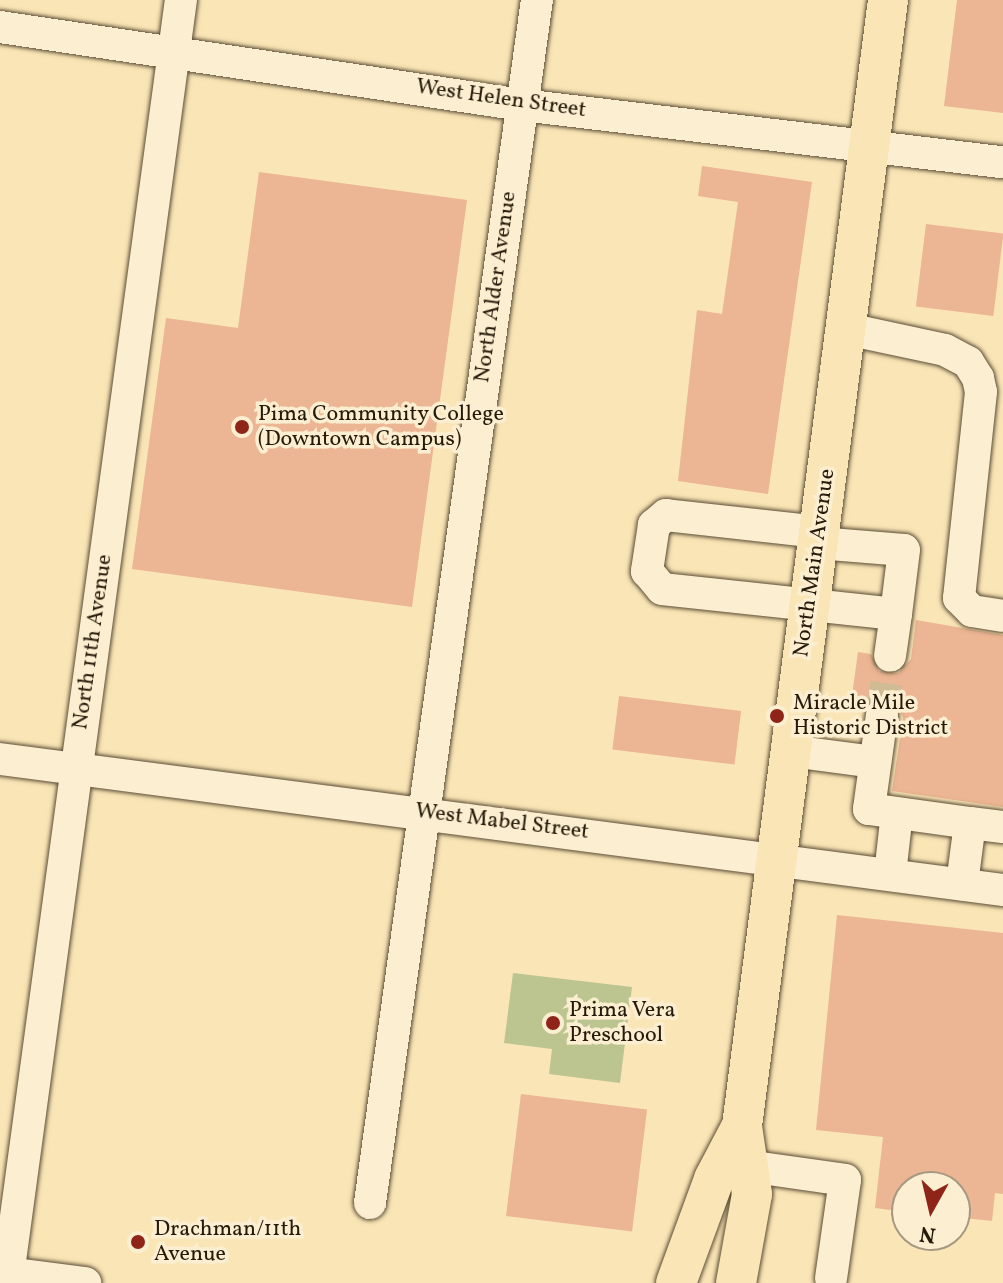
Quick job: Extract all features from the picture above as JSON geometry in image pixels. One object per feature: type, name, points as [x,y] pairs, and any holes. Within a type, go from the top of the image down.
[{"type":"main road","name":"North Main Avenue","points":[[736,1283],[752,1194],[742,1126],[872,143],[888,0]]},
{"type":"main road","name":"North Main Avenue","points":[[676,1283],[714,1179],[742,1126]]},
{"type":"street","points":[[0,6],[1,0]]},
{"type":"street","name":"North 11th Avenue","points":[[4,1276],[181,0]]},
{"type":"street","name":"North Alder Avenue","points":[[370,1203],[537,0]]},
{"type":"street","name":"West Helen Street","points":[[0,27],[175,50],[522,105],[872,143],[1003,162]]},
{"type":"street","points":[[847,329],[945,350],[968,362],[978,378],[981,392],[959,598],[972,611],[1003,616]]},
{"type":"street","points":[[890,656],[896,614],[904,550],[666,515],[654,525],[647,571],[662,589],[810,602],[896,614]]},
{"type":"street","points":[[882,715],[869,809],[1003,827]]},
{"type":"street","points":[[791,751],[875,762]]},
{"type":"street","name":"West Mabel Street","points":[[0,759],[1003,890]]},
{"type":"street","points":[[890,874],[897,813]]},
{"type":"street","points":[[962,884],[970,823]]},
{"type":"street","points":[[747,1166],[845,1180],[831,1278]]},
{"type":"street","points":[[4,1276],[85,1283]]},
{"type":"green space","points":[[513,973],[632,987],[620,1083],[549,1074],[552,1049],[504,1043]]},
{"type":"building","points":[[957,0],[1003,0],[1003,113],[944,106]]},
{"type":"building","points":[[702,166],[812,182],[768,494],[678,481],[697,310],[722,314],[738,202],[698,196]]},
{"type":"building","points":[[259,172],[467,200],[412,607],[132,569],[166,318],[238,328]]},
{"type":"building","points":[[926,224],[1003,233],[993,316],[916,306]]},
{"type":"building","points":[[916,620],[1003,635],[1003,807],[892,791],[903,718],[899,707],[884,696],[868,703],[863,712],[850,710],[858,652],[871,654],[879,671],[898,673],[911,659]]},
{"type":"building","points":[[619,696],[741,711],[735,765],[612,750]]},
{"type":"building","points":[[837,915],[1003,933],[1003,1194],[995,1193],[992,1221],[971,1219],[971,1171],[891,1171],[891,1210],[875,1208],[883,1137],[816,1130]]},
{"type":"building","points":[[521,1094],[647,1109],[632,1232],[506,1216]]},
{"type":"tunnel","points":[[882,715],[890,656]]},
{"type":"place","name":"Pima Community College (Downtown Campus)","points":[[242,427]]},
{"type":"place","name":"Miracle Mile Historic District","points":[[777,716]]},
{"type":"place","name":"Prima Vera Preschool","points":[[553,1023]]},
{"type":"place","name":"Drachman/11th Avenue","points":[[138,1242]]}]
